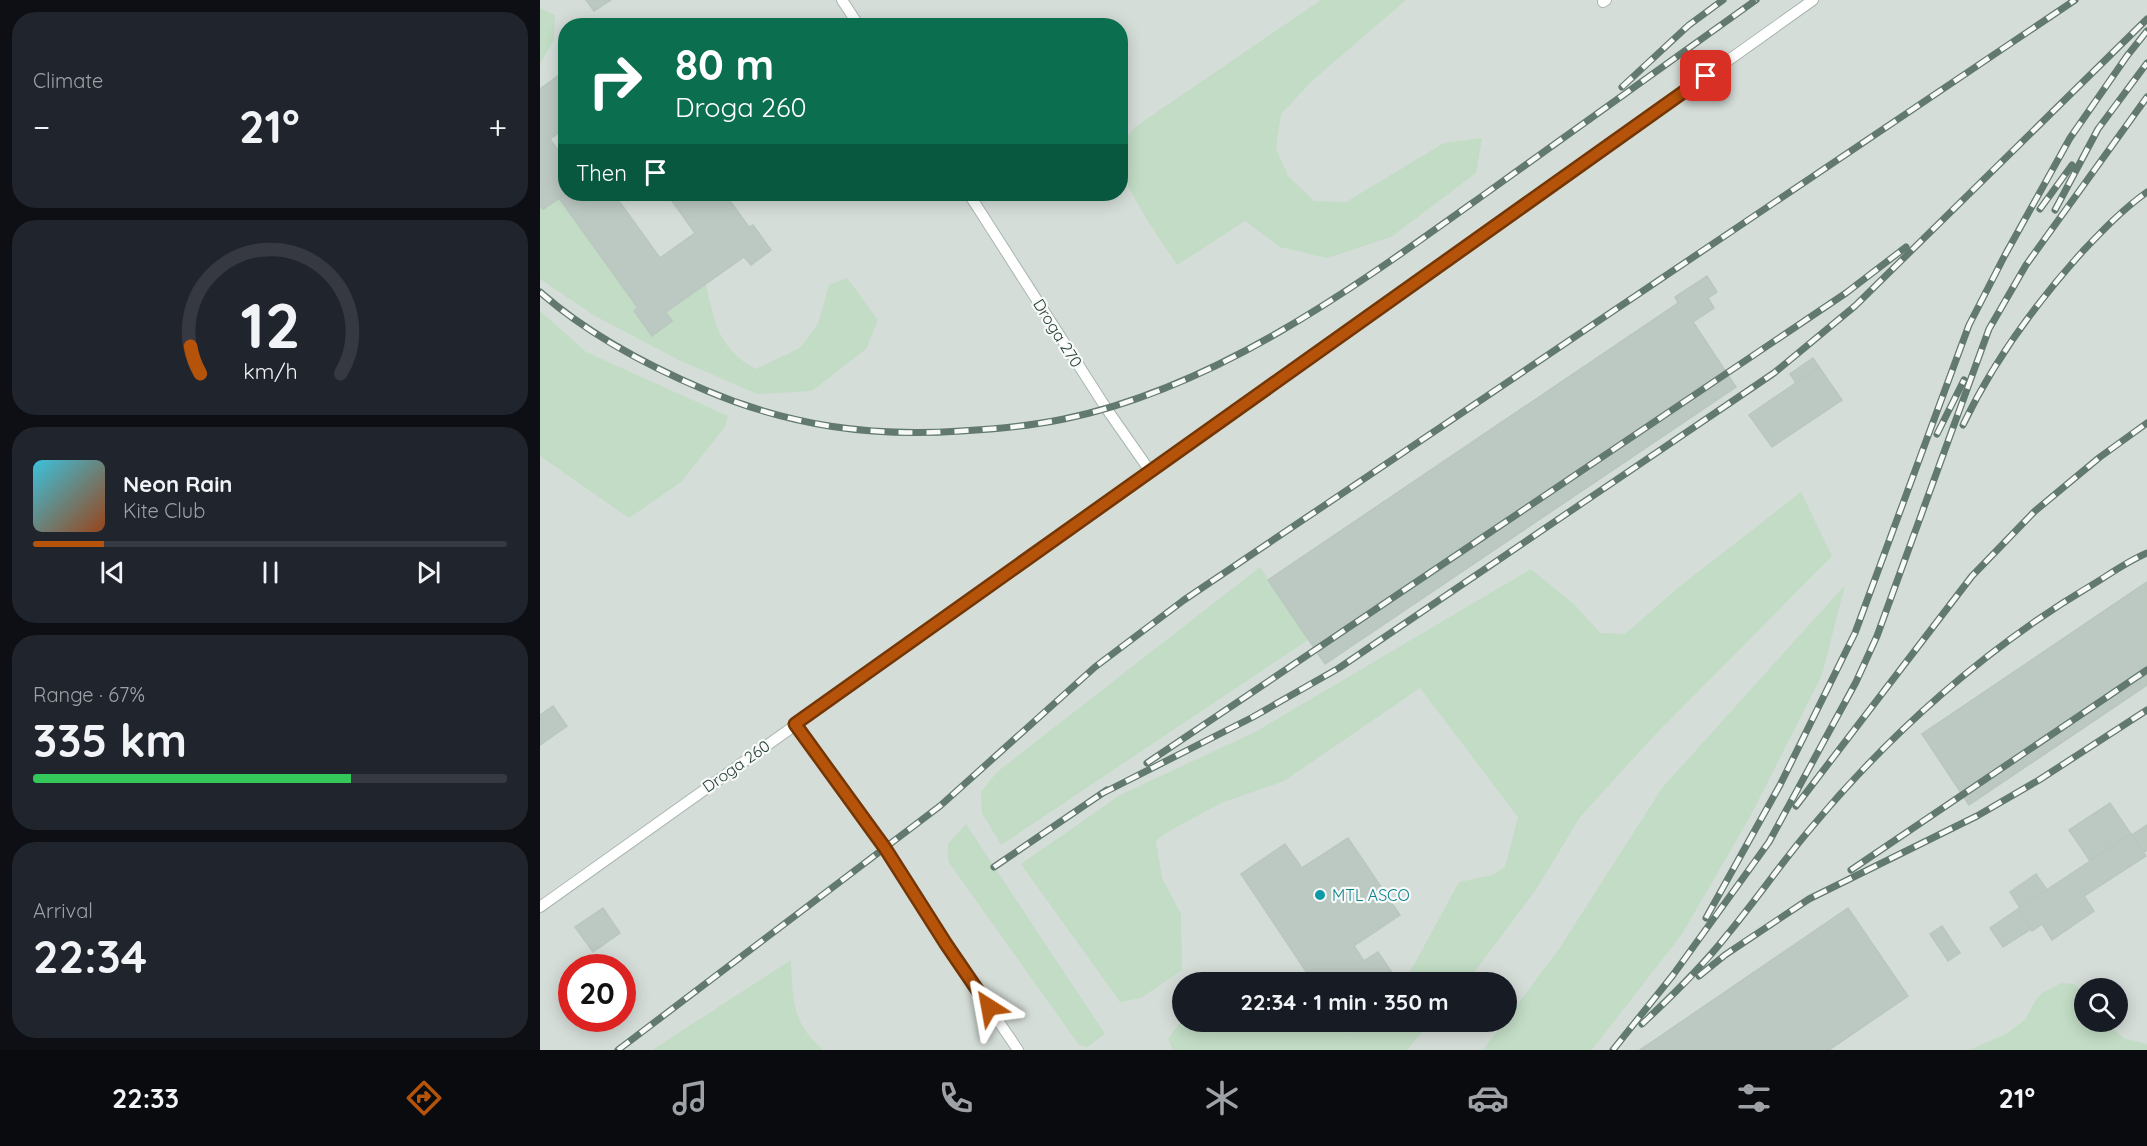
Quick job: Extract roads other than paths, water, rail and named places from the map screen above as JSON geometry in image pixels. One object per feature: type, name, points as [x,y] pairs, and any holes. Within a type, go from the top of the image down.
[{"type":"lane","points":[[843,0],[854,18]]},
{"type":"lane","name":"Droga 260","points":[[540,907],[1813,0]]},
{"type":"lane","name":"Droga 270","points":[[973,201],[1106,408],[1150,471]]},
{"type":"lane","points":[[795,724],[885,848],[946,944],[1018,1050]]},
{"type":"railway","points":[[1622,87],[1689,25],[1723,0]]},
{"type":"railway","points":[[540,292],[598,335],[661,370],[737,402],[799,420],[862,430],[927,432],[1000,428],[1064,419],[1123,403],[1180,382],[1235,356],[1342,294],[1756,0]]},
{"type":"railway","points":[[618,1050],[940,806],[1095,667],[1184,600],[2075,0]]},
{"type":"railway","points":[[1101,794],[1253,717],[1339,668],[1774,373],[1855,306],[2147,19]]},
{"type":"railway","points":[[1706,918],[1780,785],[1855,633],[1969,325],[2070,138],[2147,31]]},
{"type":"railway","points":[[2055,210],[2098,129],[2147,63]]},
{"type":"railway","points":[[1613,1050],[1673,975],[1769,842],[1856,682],[1877,636],[1989,329],[2026,265],[2147,97]]},
{"type":"railway","points":[[2040,209],[2072,165]]},
{"type":"railway","points":[[1963,425],[2002,356],[2049,291],[2083,251],[2130,205],[2147,192]]},
{"type":"railway","points":[[1147,763],[1846,293],[1906,247]]},
{"type":"railway","points":[[1937,434],[1964,380]]},
{"type":"railway","points":[[1796,806],[1972,576],[2035,511],[2100,457],[2147,423]]},
{"type":"railway","points":[[1642,1024],[1707,958],[1841,793],[1907,726],[1942,694],[2015,636],[2053,609],[2147,553]]},
{"type":"railway","points":[[1851,870],[2147,670]]},
{"type":"railway","points":[[1699,976],[1725,955],[1809,899],[1977,816],[2039,780],[2147,710]]},
{"type":"railway","points":[[994,867],[1107,790]]},
{"type":"place","name":"MTL ASCO","points":[[1320,895]]}]
